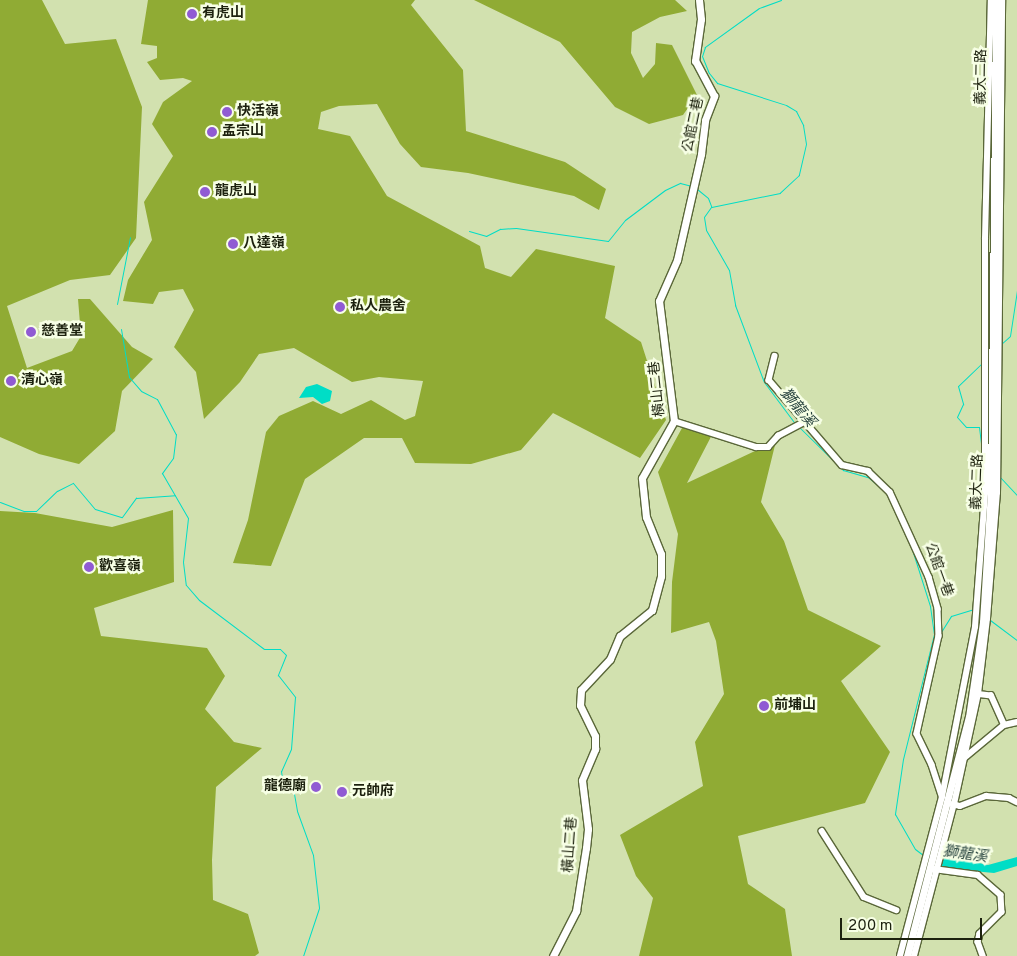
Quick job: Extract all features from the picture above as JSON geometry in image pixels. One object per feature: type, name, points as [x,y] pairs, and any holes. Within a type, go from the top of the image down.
[{"type":"street","name":"公館二巷","points":[[693,186],[705,120],[714,96],[695,61],[701,12],[699,0]]},
{"type":"street","name":"義大二路","points":[[948,801],[975,627],[985,493],[985,249],[991,0]]},
{"type":"street","name":"義大二路","points":[[907,956],[975,694],[982,622],[991,493],[996,0]]},
{"type":"street","name":"義大二路","points":[[948,801],[964,758],[975,694],[997,493],[1002,0]]},
{"type":"street","name":"橫山二巷","points":[[553,956],[576,911],[588,829],[582,780],[595,749],[595,736],[580,705],[581,690],[606,665],[620,636],[652,610],[663,563],[646,517],[642,478],[674,421],[659,301],[677,260],[693,186]]},
{"type":"street","name":"公館一巷","points":[[775,356],[770,380],[799,424],[842,465],[868,471],[890,492],[929,577],[938,609],[940,636],[917,734],[948,801]]},
{"type":"street","points":[[674,421],[756,447],[768,447],[778,436],[799,424]]},
{"type":"street","points":[[975,694],[991,696],[1004,725]]},
{"type":"street","points":[[957,763],[1004,725],[1017,722]]},
{"type":"street","points":[[948,801],[960,806],[986,796],[1009,798],[1017,802]]},
{"type":"street","points":[[822,831],[864,897],[896,910]]},
{"type":"street","name":"義大二路","points":[[900,956],[930,868]]},
{"type":"street","name":"義大二路","points":[[914,956],[930,868]]},
{"type":"street","points":[[930,868],[978,875],[1001,895],[1002,912],[980,934],[978,942],[984,956]]},
{"type":"green space","points":[[0,0],[42,0],[65,44],[116,39],[142,107],[136,238],[110,275],[70,280],[7,306],[27,368],[72,351],[81,336],[78,299],[90,299],[132,347],[153,359],[122,391],[115,431],[79,464],[39,454],[0,437]]},
{"type":"green space","points":[[148,0],[415,0],[411,5],[463,70],[466,131],[565,162],[606,189],[599,210],[574,196],[468,173],[421,167],[400,144],[377,104],[339,106],[321,112],[318,129],[350,136],[387,196],[480,246],[485,268],[511,277],[536,249],[615,266],[605,318],[641,342],[666,420],[640,458],[553,413],[521,450],[471,464],[415,463],[402,438],[364,438],[305,479],[271,566],[233,563],[248,520],[266,432],[279,416],[313,401],[341,414],[371,400],[405,420],[415,416],[423,381],[379,377],[352,382],[294,348],[259,354],[240,382],[204,419],[196,372],[174,347],[194,310],[183,289],[159,292],[153,304],[123,301],[128,280],[152,240],[144,202],[173,156],[152,124],[163,102],[192,81],[183,78],[160,80],[147,62],[157,58],[157,46],[141,44]]},
{"type":"green space","points":[[474,0],[675,0],[687,11],[660,17],[632,32],[631,53],[643,78],[655,64],[656,43],[672,45],[697,95],[683,115],[649,124],[615,107],[560,42]]},
{"type":"green space","points":[[682,428],[715,429],[687,483],[776,441],[761,502],[784,541],[808,610],[881,646],[841,681],[890,752],[865,803],[738,836],[748,884],[785,909],[792,956],[639,956],[653,898],[636,876],[620,835],[703,786],[695,742],[724,694],[716,641],[709,622],[671,633],[672,582],[678,534],[658,472]]},
{"type":"green space","points":[[173,510],[174,582],[94,608],[101,636],[207,648],[225,676],[205,709],[234,742],[262,748],[216,787],[212,860],[213,900],[248,914],[259,953],[255,956],[0,956],[0,511],[35,513],[112,527]]},
{"type":"water","points":[[317,384],[332,391],[330,401],[322,404],[313,397],[299,398],[306,387]]},
{"type":"water","name":"獅龍溪","points":[[944,855],[988,865],[1017,857],[1017,866],[994,873],[941,868]]},
{"type":"waterway","name":"獅龍溪","points":[[781,0],[759,8],[705,47],[702,56],[709,73],[717,83],[786,105],[796,111],[803,125],[806,144],[799,175],[780,193],[711,207],[704,217],[706,230],[729,270],[735,305],[764,382],[796,425]]},
{"type":"waterway","points":[[469,231],[486,236],[500,229],[516,228],[608,241],[625,220],[665,190],[680,183],[691,186]]},
{"type":"waterway","points":[[697,189],[708,198],[711,206]]},
{"type":"waterway","points":[[117,304],[130,237]]},
{"type":"waterway","points":[[1000,345],[1010,336],[1017,290]]},
{"type":"waterway","points":[[121,329],[129,377],[141,391],[157,399],[176,434],[173,458],[162,473],[188,518],[183,562],[186,585],[199,600],[264,649],[280,649],[286,655],[278,675],[295,697],[291,749],[281,771],[282,778],[293,788],[297,811],[313,855],[319,908],[303,956]]},
{"type":"waterway","points":[[982,363],[958,386],[963,404],[957,417],[966,427],[979,427],[983,458]]},
{"type":"waterway","name":"獅龍溪","points":[[799,427],[843,470],[868,477],[888,494],[910,543],[930,606],[934,634],[903,759],[895,814],[915,849],[923,855]]},
{"type":"waterway","points":[[999,476],[1017,495]]},
{"type":"waterway","points":[[0,502],[24,511],[36,511],[57,491],[73,483],[95,509],[122,517],[136,498],[175,495]]},
{"type":"waterway","points":[[941,632],[951,616],[974,609]]},
{"type":"waterway","points":[[990,620],[1017,640]]},
{"type":"place","name":"有虎山","points":[[192,14]]},
{"type":"place","name":"快活嶺","points":[[227,112]]},
{"type":"place","name":"孟宗山","points":[[212,132]]},
{"type":"place","name":"龍虎山","points":[[205,192]]},
{"type":"place","name":"八達嶺","points":[[233,244]]},
{"type":"place","name":"私人農舍","points":[[340,307]]},
{"type":"place","name":"慈善堂","points":[[31,332]]},
{"type":"place","name":"清心嶺","points":[[11,381]]},
{"type":"place","name":"歡喜嶺","points":[[89,567]]},
{"type":"place","name":"前埔山","points":[[764,706]]},
{"type":"place","name":"龍德廟","points":[[316,787]]},
{"type":"place","name":"元帥府","points":[[342,792]]}]
